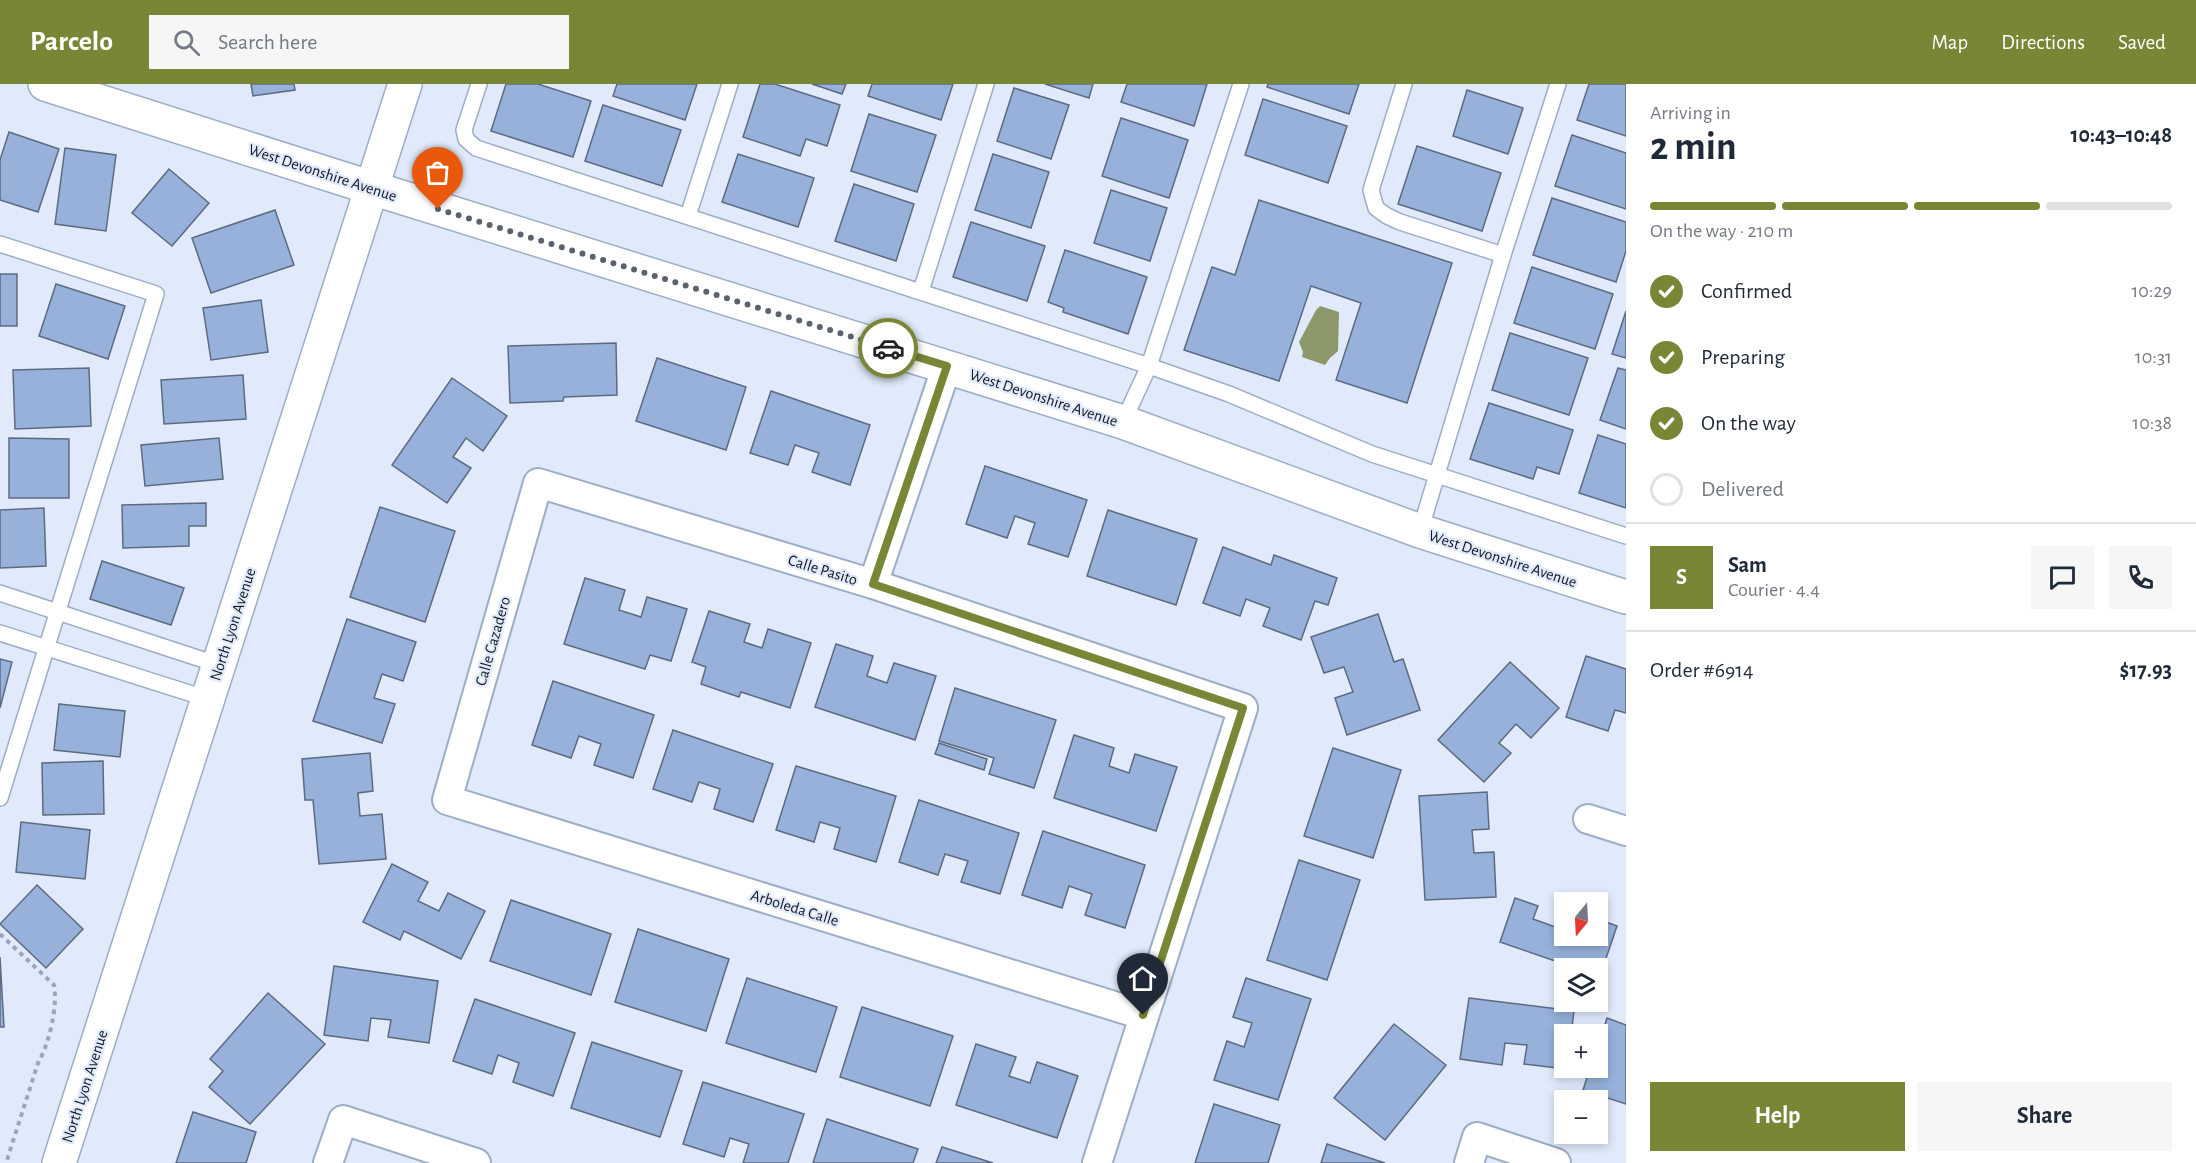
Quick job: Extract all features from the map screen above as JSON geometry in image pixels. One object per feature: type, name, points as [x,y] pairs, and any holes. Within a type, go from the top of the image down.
[{"type":"street","name":"West Devonshire Avenue","points":[[45,84],[1124,422],[1420,531],[1626,597]]},
{"type":"street","name":"North Lyon Avenue","points":[[59,1163],[405,84]]},
{"type":"street","points":[[873,584],[947,366]]},
{"type":"street","name":"Calle Pasito","points":[[538,483],[873,584],[1243,708],[1143,1015]]},
{"type":"street","name":"Calle Cazadero","points":[[447,800],[538,483]]},
{"type":"street","name":"Arboleda Calle","points":[[447,800],[1143,1015]]},
{"type":"street","points":[[1588,819],[1626,831]]},
{"type":"street","points":[[1097,1163],[1143,1015]]},
{"type":"street","points":[[328,1163],[343,1120],[476,1163]]},
{"type":"street","points":[[1473,1150],[1556,1163]]},
{"type":"lane","points":[[479,84],[464,135],[472,146],[1149,366],[1229,394],[1372,454],[1437,473],[1626,536]]},
{"type":"lane","points":[[687,216],[730,84]]},
{"type":"lane","points":[[921,291],[986,84]]},
{"type":"lane","points":[[1124,422],[1149,366],[1241,84]]},
{"type":"lane","points":[[1404,84],[1371,190],[1376,208],[1400,222],[1503,255]]},
{"type":"lane","points":[[1420,531],[1503,255],[1558,84]]},
{"type":"lane","points":[[0,244],[156,294],[0,798]]},
{"type":"lane","points":[[0,593],[219,665]]},
{"type":"lane","points":[[0,633],[208,699]]},
{"type":"path","points":[[0,934],[54,985],[56,994],[46,1049],[38,1063],[6,1163]]},
{"type":"shaded area","points":[[1320,306],[1339,312],[1338,351],[1325,365],[1302,357],[1303,352],[1299,342]]},
{"type":"building","points":[[251,84],[294,84],[295,90],[253,96]]},
{"type":"building","points":[[506,84],[538,84],[591,101],[573,157],[491,131]]},
{"type":"building","points":[[617,84],[697,84],[685,120],[613,96]]},
{"type":"building","points":[[760,84],[775,84],[840,105],[827,146],[806,139],[800,156],[743,137]]},
{"type":"building","points":[[812,84],[846,84],[842,94]]},
{"type":"building","points":[[872,84],[953,84],[941,120],[868,96]]},
{"type":"building","points":[[1045,84],[1093,84],[1089,98]]},
{"type":"building","points":[[1127,84],[1207,84],[1194,126],[1121,102]]},
{"type":"building","points":[[1268,84],[1359,84],[1349,114],[1267,87]]},
{"type":"building","points":[[1589,84],[1626,84],[1626,136],[1577,120]]},
{"type":"building","points":[[1014,88],[1069,105],[1051,159],[997,141]]},
{"type":"building","points":[[1467,90],[1523,108],[1508,154],[1453,136]]},
{"type":"building","points":[[1263,99],[1347,126],[1328,183],[1245,155]]},
{"type":"building","points":[[603,105],[681,130],[662,186],[585,161]]},
{"type":"building","points":[[869,114],[936,135],[917,192],[851,171]]},
{"type":"building","points":[[1121,118],[1188,140],[1169,198],[1102,176]]},
{"type":"building","points":[[9,132],[59,149],[38,212],[0,200],[0,160]]},
{"type":"building","points":[[1572,135],[1626,153],[1626,209],[1555,186]]},
{"type":"building","points":[[1417,146],[1501,173],[1482,231],[1398,204]]},
{"type":"building","points":[[65,148],[116,155],[106,231],[55,224]]},
{"type":"building","points":[[738,154],[814,178],[798,227],[722,202]]},
{"type":"building","points":[[993,154],[1049,172],[1031,228],[975,210]]},
{"type":"building","points":[[169,169],[209,203],[172,246],[132,213]]},
{"type":"building","points":[[854,184],[914,204],[896,261],[835,241]]},
{"type":"building","points":[[1111,190],[1167,208],[1150,261],[1094,243]]},
{"type":"building","points":[[1552,198],[1626,222],[1626,251],[1616,282],[1533,255]]},
{"type":"building","points":[[1259,200],[1452,263],[1407,403],[1336,380],[1361,303],[1311,286],[1279,381],[1184,350],[1212,267],[1235,275]]},
{"type":"building","points":[[275,210],[294,265],[211,293],[192,238]]},
{"type":"building","points":[[971,222],[1045,246],[1027,301],[953,277]]},
{"type":"building","points":[[1065,250],[1147,277],[1128,334],[1063,312],[1064,308],[1048,302]]},
{"type":"building","points":[[1532,267],[1613,294],[1595,349],[1514,323]]},
{"type":"building","points":[[0,274],[17,274],[17,326],[0,326]]},
{"type":"building","points":[[56,284],[125,306],[108,359],[39,336]]},
{"type":"building","points":[[261,300],[268,352],[211,360],[203,308]]},
{"type":"building","points":[[1626,311],[1626,358],[1612,354]]},
{"type":"building","points":[[1510,333],[1588,358],[1569,415],[1492,390]]},
{"type":"building","points":[[616,343],[617,395],[564,397],[563,401],[510,403],[508,346]]},
{"type":"building","points":[[657,358],[746,387],[726,450],[636,421]]},
{"type":"building","points":[[89,368],[91,426],[15,429],[13,370]]},
{"type":"building","points":[[1618,368],[1626,370],[1626,429],[1600,420]]},
{"type":"building","points":[[243,375],[246,419],[164,424],[161,380]]},
{"type":"building","points":[[452,378],[507,416],[483,451],[466,438],[453,457],[471,468],[447,503],[392,465]]},
{"type":"building","points":[[771,391],[870,425],[850,485],[812,472],[819,453],[795,445],[788,465],[750,453]]},
{"type":"building","points":[[1489,403],[1573,430],[1559,474],[1537,467],[1533,479],[1470,459]]},
{"type":"building","points":[[1598,435],[1626,444],[1626,508],[1579,493]]},
{"type":"building","points":[[9,438],[69,439],[69,498],[9,498]]},
{"type":"building","points":[[219,438],[223,479],[145,486],[141,445]]},
{"type":"building","points":[[985,466],[1087,500],[1068,557],[1028,544],[1035,523],[1015,516],[1007,538],[966,524]]},
{"type":"building","points":[[206,503],[206,526],[189,526],[189,546],[123,548],[122,505]]},
{"type":"building","points":[[380,507],[455,531],[425,622],[350,597]]},
{"type":"building","points":[[44,508],[46,566],[0,568],[0,510]]},
{"type":"building","points":[[1108,510],[1197,539],[1176,605],[1087,576]]},
{"type":"building","points":[[1223,547],[1271,565],[1274,555],[1337,578],[1328,605],[1315,601],[1301,640],[1263,626],[1270,608],[1246,599],[1240,616],[1203,603]]},
{"type":"building","points":[[102,561],[184,588],[171,625],[90,599]]},
{"type":"building","points":[[585,578],[625,590],[619,610],[641,617],[647,597],[687,609],[671,661],[650,655],[645,669],[564,644]]},
{"type":"building","points":[[709,611],[750,624],[744,642],[762,648],[768,629],[811,643],[790,708],[741,692],[739,697],[701,684],[706,667],[692,662]]},
{"type":"building","points":[[1378,614],[1394,662],[1403,659],[1420,710],[1347,735],[1335,698],[1353,692],[1344,667],[1324,673],[1311,637]]},
{"type":"building","points":[[347,619],[416,642],[403,681],[382,674],[374,698],[395,704],[382,743],[313,721]]},
{"type":"building","points":[[836,644],[873,656],[867,676],[887,683],[894,663],[936,676],[915,740],[815,707]]},
{"type":"building","points":[[1586,656],[1626,669],[1626,713],[1615,710],[1608,731],[1566,717]]},
{"type":"building","points":[[0,659],[12,662],[0,708]]},
{"type":"building","points":[[1510,662],[1559,708],[1531,738],[1516,724],[1499,743],[1511,753],[1484,782],[1438,740]]},
{"type":"building","points":[[553,681],[654,715],[633,778],[594,765],[601,744],[579,736],[571,758],[532,745]]},
{"type":"building","points":[[955,688],[1056,720],[1034,788],[989,774],[994,758],[939,741]]},
{"type":"building","points":[[59,704],[125,711],[120,757],[54,750]]},
{"type":"building","points":[[673,730],[773,764],[753,822],[714,809],[720,789],[699,782],[692,802],[653,789]]},
{"type":"building","points":[[1074,735],[1114,748],[1109,766],[1129,773],[1135,754],[1177,767],[1156,831],[1054,798]]},
{"type":"building","points":[[939,743],[987,759],[984,770],[935,754]]},
{"type":"building","points":[[1333,748],[1401,770],[1373,858],[1304,836]]},
{"type":"building","points":[[370,753],[373,791],[358,793],[360,816],[382,814],[386,859],[319,864],[313,800],[305,800],[302,759]]},
{"type":"building","points":[[103,761],[104,814],[43,815],[42,763]]},
{"type":"building","points":[[796,766],[896,796],[876,862],[834,849],[840,828],[820,822],[814,842],[776,830]]},
{"type":"building","points":[[1487,792],[1489,829],[1472,830],[1474,853],[1494,852],[1496,897],[1425,900],[1419,796]]},
{"type":"building","points":[[919,800],[1019,833],[1000,894],[961,882],[968,861],[945,854],[938,875],[899,862]]},
{"type":"building","points":[[21,822],[90,830],[85,879],[16,872]]},
{"type":"building","points":[[1043,831],[1145,865],[1125,928],[1085,915],[1092,894],[1069,886],[1062,908],[1022,895]]},
{"type":"building","points":[[1299,860],[1360,880],[1327,980],[1267,960]]},
{"type":"building","points":[[392,864],[428,882],[418,901],[439,911],[448,893],[485,911],[461,959],[404,931],[400,940],[363,922]]},
{"type":"building","points":[[37,885],[83,929],[46,968],[0,924]]},
{"type":"building","points":[[1515,898],[1538,906],[1533,919],[1554,926],[1554,946],[1608,946],[1608,923],[1617,926],[1606,958],[1554,958],[1554,961],[1500,942]]},
{"type":"building","points":[[511,900],[611,934],[591,995],[490,961]]},
{"type":"building","points":[[638,929],[729,959],[706,1031],[615,1002]]},
{"type":"building","points":[[0,957],[4,1027],[0,1027]]},
{"type":"building","points":[[334,966],[438,981],[429,1043],[388,1037],[391,1020],[371,1018],[368,1041],[324,1035]]},
{"type":"building","points":[[747,978],[837,1007],[816,1072],[726,1043]]},
{"type":"building","points":[[1246,978],[1311,999],[1278,1100],[1214,1080],[1227,1041],[1244,1047],[1252,1023],[1233,1017]]},
{"type":"building","points":[[268,993],[325,1044],[250,1124],[209,1087],[223,1071],[210,1059]]},
{"type":"building","points":[[1469,998],[1554,1009],[1554,1012],[1574,1012],[1572,1024],[1554,1024],[1554,1068],[1524,1064],[1527,1045],[1505,1043],[1502,1065],[1460,1059]]},
{"type":"building","points":[[475,999],[575,1033],[553,1096],[513,1082],[519,1063],[498,1055],[492,1074],[453,1061]]},
{"type":"building","points":[[862,1007],[953,1036],[930,1106],[840,1077]]},
{"type":"building","points":[[1607,1018],[1626,1025],[1626,1104],[1608,1098],[1608,1090],[1583,1090],[1587,1078],[1608,1078],[1608,1024],[1605,1024]]},
{"type":"building","points":[[1394,1024],[1446,1065],[1385,1140],[1334,1098]]},
{"type":"building","points":[[592,1042],[682,1071],[660,1137],[571,1108]]},
{"type":"building","points":[[976,1044],[1016,1057],[1009,1076],[1030,1083],[1037,1062],[1078,1076],[1057,1138],[956,1105]]},
{"type":"building","points":[[703,1082],[804,1114],[788,1163],[743,1163],[749,1144],[730,1138],[724,1157],[683,1144]]},
{"type":"building","points":[[1214,1104],[1280,1125],[1268,1163],[1195,1163]]},
{"type":"building","points":[[193,1112],[256,1132],[246,1163],[176,1163]]},
{"type":"building","points":[[827,1119],[918,1149],[913,1163],[813,1163]]},
{"type":"building","points":[[1327,1144],[1385,1163],[1321,1163]]},
{"type":"building","points":[[942,1147],[993,1163],[936,1163]]},
{"type":"way so far","points":[[438,209],[888,348]]},
{"type":"route","points":[[888,348],[947,366],[873,584],[1243,708],[1143,1015]]}]
